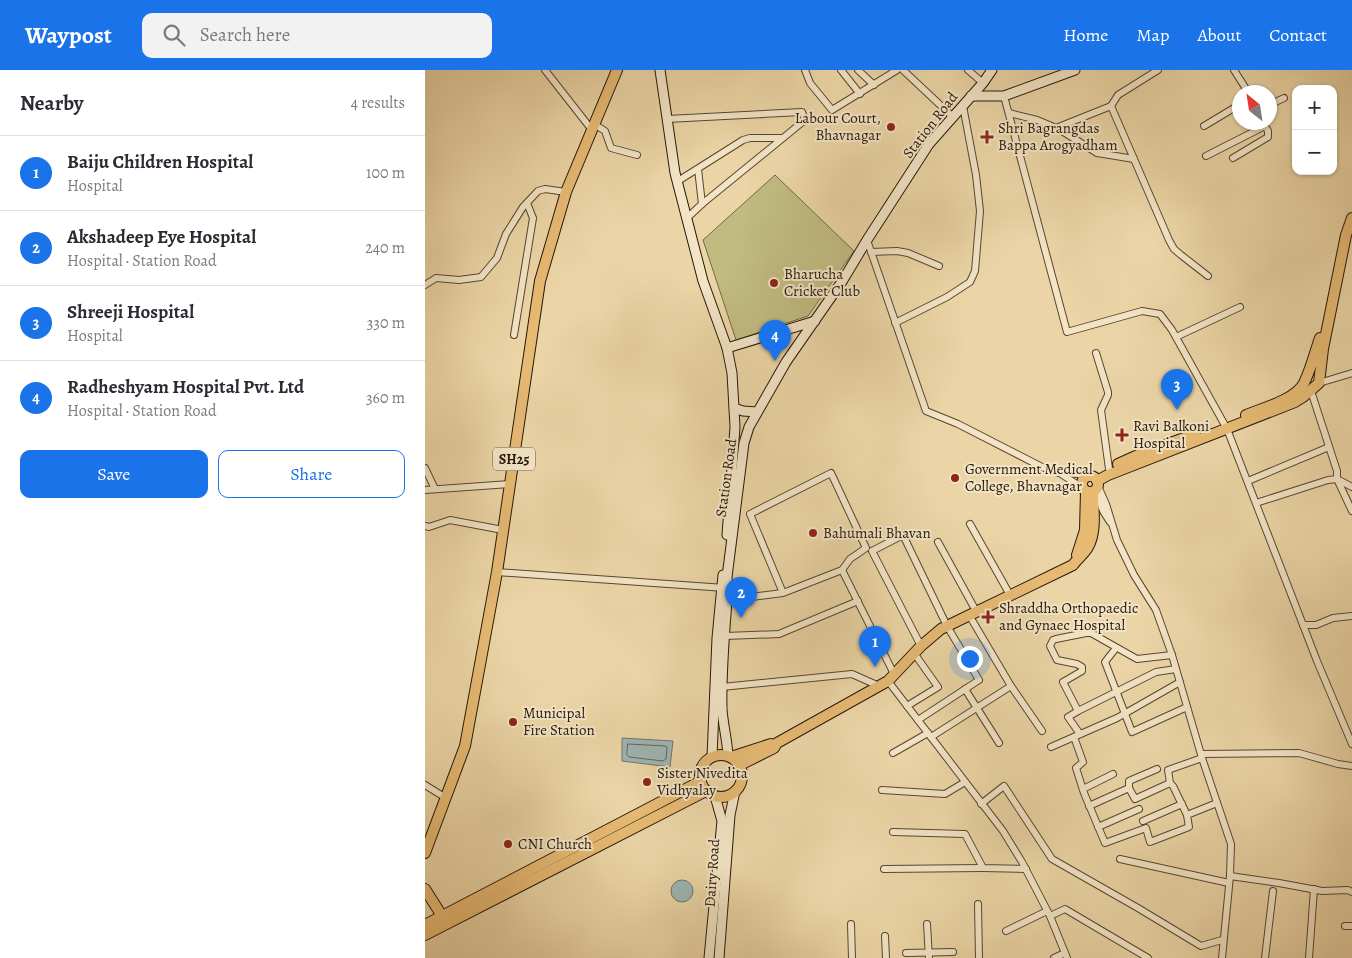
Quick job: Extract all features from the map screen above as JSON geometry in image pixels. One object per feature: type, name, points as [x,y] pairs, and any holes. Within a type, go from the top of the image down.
[{"type":"main road","points":[[660,70],[678,181],[703,281],[727,348],[733,373],[735,427],[725,588],[717,638],[712,757]]},
{"type":"main road","points":[[971,96],[1004,96],[1075,70]]},
{"type":"main road","name":"SH25","points":[[425,853],[430,827],[446,798],[465,746],[497,572],[540,281],[566,192],[614,71]]},
{"type":"main road","name":"Station Road","points":[[730,756],[723,724],[722,686],[727,600],[725,588],[743,443],[749,426],[786,362],[843,280],[929,144],[983,83],[990,71]]},
{"type":"main road","points":[[1091,485],[1108,475],[1226,426],[1289,397],[1305,392],[1319,383],[1330,314],[1346,236],[1352,218]]},
{"type":"main road","points":[[1305,392],[1304,383],[1330,314]]},
{"type":"main road","points":[[727,348],[815,321]]},
{"type":"main road","points":[[734,408],[757,412]]},
{"type":"main road","points":[[1091,485],[1109,469],[1138,455],[1226,426]]},
{"type":"main road","points":[[730,756],[740,766],[742,772],[740,786],[735,792],[722,797],[710,793],[701,781],[700,774],[706,761],[712,757],[719,755],[730,756],[777,743],[887,680],[941,629],[1073,565],[1088,547],[1092,535],[1094,524],[1091,485]]},
{"type":"main road","points":[[740,766],[774,748],[777,743]]},
{"type":"main road","points":[[425,925],[701,781]]},
{"type":"main road","name":"Dairy Road","points":[[719,958],[730,815],[735,792]]},
{"type":"main road","points":[[425,935],[710,793]]},
{"type":"main road","name":"Dairy Road","points":[[709,958],[722,821],[710,793]]},
{"type":"main road","points":[[425,889],[442,916]]},
{"type":"street","points":[[545,70],[593,127],[605,131],[611,148],[637,155]]},
{"type":"street","points":[[805,70],[810,83],[832,110],[897,70]]},
{"type":"street","points":[[841,70],[859,94]]},
{"type":"street","points":[[858,70],[874,85]]},
{"type":"street","points":[[903,70],[953,117]]},
{"type":"street","points":[[969,70],[983,83]]},
{"type":"street","points":[[1056,128],[1111,106],[1118,95],[1157,70]]},
{"type":"street","points":[[1234,70],[1244,85]]},
{"type":"street","points":[[1004,96],[1067,332],[1142,311],[1160,314],[1176,337],[1226,426],[1303,625],[1352,744]]},
{"type":"street","points":[[1277,101],[1284,98]]},
{"type":"street","points":[[895,322],[955,292],[970,282],[975,271],[980,211],[976,175],[963,106]]},
{"type":"street","points":[[1111,106],[1174,249],[1208,276]]},
{"type":"street","points":[[1203,126],[1232,109]]},
{"type":"street","points":[[667,119],[802,112],[805,120],[687,218]]},
{"type":"street","points":[[1009,113],[1037,120],[1056,128],[1097,153],[1134,159]]},
{"type":"street","points":[[1206,156],[1253,130]]},
{"type":"street","points":[[1233,158],[1268,136],[1267,130]]},
{"type":"street","points":[[678,181],[746,139],[782,138]]},
{"type":"street","points":[[698,169],[702,204]]},
{"type":"street","points":[[425,285],[436,278],[459,280],[481,276],[497,258],[506,234],[527,203],[538,191],[541,189],[566,192]]},
{"type":"street","points":[[514,335],[533,218],[527,203]]},
{"type":"street","points":[[867,240],[926,411],[958,424],[1044,468],[1091,485]]},
{"type":"street","points":[[871,252],[897,251],[908,253],[939,266]]},
{"type":"street","points":[[1176,337],[1240,308]]},
{"type":"street","points":[[1096,353],[1108,392],[1101,410],[1109,469]]},
{"type":"street","points":[[1319,383],[1352,373]]},
{"type":"street","points":[[1305,392],[1329,447],[1337,471],[1337,479],[1352,511]]},
{"type":"street","points":[[1248,482],[1329,447]]},
{"type":"street","points":[[425,468],[435,489]]},
{"type":"street","points":[[727,600],[783,593],[842,570],[850,559],[866,548],[831,473],[751,514],[783,593]]},
{"type":"street","points":[[1059,474],[1078,474],[1091,485],[1106,504],[1117,540],[1134,575],[1156,610],[1172,654],[1201,756],[1231,844],[1221,958]]},
{"type":"street","points":[[1256,503],[1328,480],[1337,479],[1352,487]]},
{"type":"street","points":[[425,490],[510,484]]},
{"type":"street","points":[[425,526],[429,527],[450,520],[503,530]]},
{"type":"street","points":[[970,524],[1010,595]]},
{"type":"street","points":[[907,706],[938,687],[917,650],[872,551],[903,535],[947,626],[979,680],[918,720]]},
{"type":"street","points":[[937,542],[1011,686],[1041,731]]},
{"type":"street","points":[[842,570],[857,601],[887,680],[1003,831],[1026,868],[1067,956],[1054,958]]},
{"type":"street","points":[[497,572],[725,588]]},
{"type":"street","points":[[725,636],[779,634],[857,601]]},
{"type":"street","points":[[1303,625],[1316,626],[1333,618],[1352,616]]},
{"type":"street","points":[[1078,711],[1063,682],[1082,671],[1082,667],[1077,664],[1057,660],[1050,646],[1053,640],[1091,633],[1137,659],[1172,654]]},
{"type":"street","points":[[1116,648],[1105,662],[1132,732],[1187,708]]},
{"type":"street","points":[[1176,669],[1156,672],[1068,717],[1077,736],[1083,762],[1076,768],[1089,806],[1105,843],[1144,825],[1182,804]]},
{"type":"street","points":[[722,686],[852,674],[887,680]]},
{"type":"street","points":[[1051,747],[1125,714],[1180,682]]},
{"type":"street","points":[[893,753],[977,708],[1011,686]]},
{"type":"street","points":[[965,689],[999,743]]},
{"type":"street","points":[[1157,769],[1129,781],[1129,788],[1151,842],[1189,827],[1187,815],[1170,783],[1168,770],[1201,756],[1299,753],[1352,766]]},
{"type":"street","points":[[1083,789],[1113,774]]},
{"type":"street","points":[[882,790],[945,794],[965,782]]},
{"type":"street","points":[[1135,799],[1170,783]]},
{"type":"street","points":[[425,785],[446,798]]},
{"type":"street","points":[[981,804],[1003,786],[1052,859],[1201,946],[1222,940]]},
{"type":"street","points":[[1089,806],[1129,788]]},
{"type":"street","points":[[1187,815],[1217,804]]},
{"type":"street","points":[[1099,827],[1139,809]]},
{"type":"street","points":[[893,832],[965,834],[983,868]]},
{"type":"street","points":[[1120,859],[1229,880],[1279,882],[1322,891],[1348,890],[1352,892]]},
{"type":"street","points":[[884,869],[1026,868]]},
{"type":"street","points":[[1309,958],[1314,889]]},
{"type":"street","points":[[1265,958],[1273,891]]},
{"type":"street","points":[[978,904],[979,958]]},
{"type":"street","points":[[1006,931],[1065,909],[1148,958]]},
{"type":"street","points":[[851,924],[852,958]]},
{"type":"street","points":[[927,924],[929,955]]},
{"type":"street","points":[[885,936],[885,958]]},
{"type":"street","points":[[906,953],[929,955],[953,952]]},
{"type":"shaded area","name":"Bharucha Cricket Club","points":[[775,175],[854,251],[808,316],[736,340],[703,240]]},
{"type":"water","points":[[622,738],[673,741],[670,767],[622,761]]},
{"type":"water","points":[[678,880],[686,880],[693,887],[693,895],[686,902],[678,902],[671,895],[671,887]]},
{"type":"place","name":"Labour Court, Bhavnagar","points":[[891,127]]},
{"type":"place","name":"Shri Bagrangdas Bappa Arogyadham","points":[[987,137]]},
{"type":"place","name":"Bharucha Cricket Club","points":[[774,283]]},
{"type":"place","name":"Radheshyam Hospital Pvt. Ltd","points":[[775,361]]},
{"type":"place","name":"Shreeji Hospital","points":[[1177,410]]},
{"type":"place","name":"Ravi Balkoni Hospital","points":[[1122,435]]},
{"type":"place","name":"Government Medical College, Bhavnagar","points":[[955,478]]},
{"type":"place","name":"Bahumali Bhavan","points":[[813,533]]},
{"type":"place","name":"Shraddha Orthopaedic and Gynaec Hospital","points":[[988,617]]},
{"type":"place","name":"Akshadeep Eye Hospital","points":[[741,618]]},
{"type":"place","name":"Baiju Children Hospital","points":[[875,667]]},
{"type":"place","name":"Municipal Fire Station","points":[[513,722]]},
{"type":"place","name":"Sister Nivedita Vidhyalay","points":[[647,782]]},
{"type":"place","name":"CNI Church","points":[[508,844]]}]
